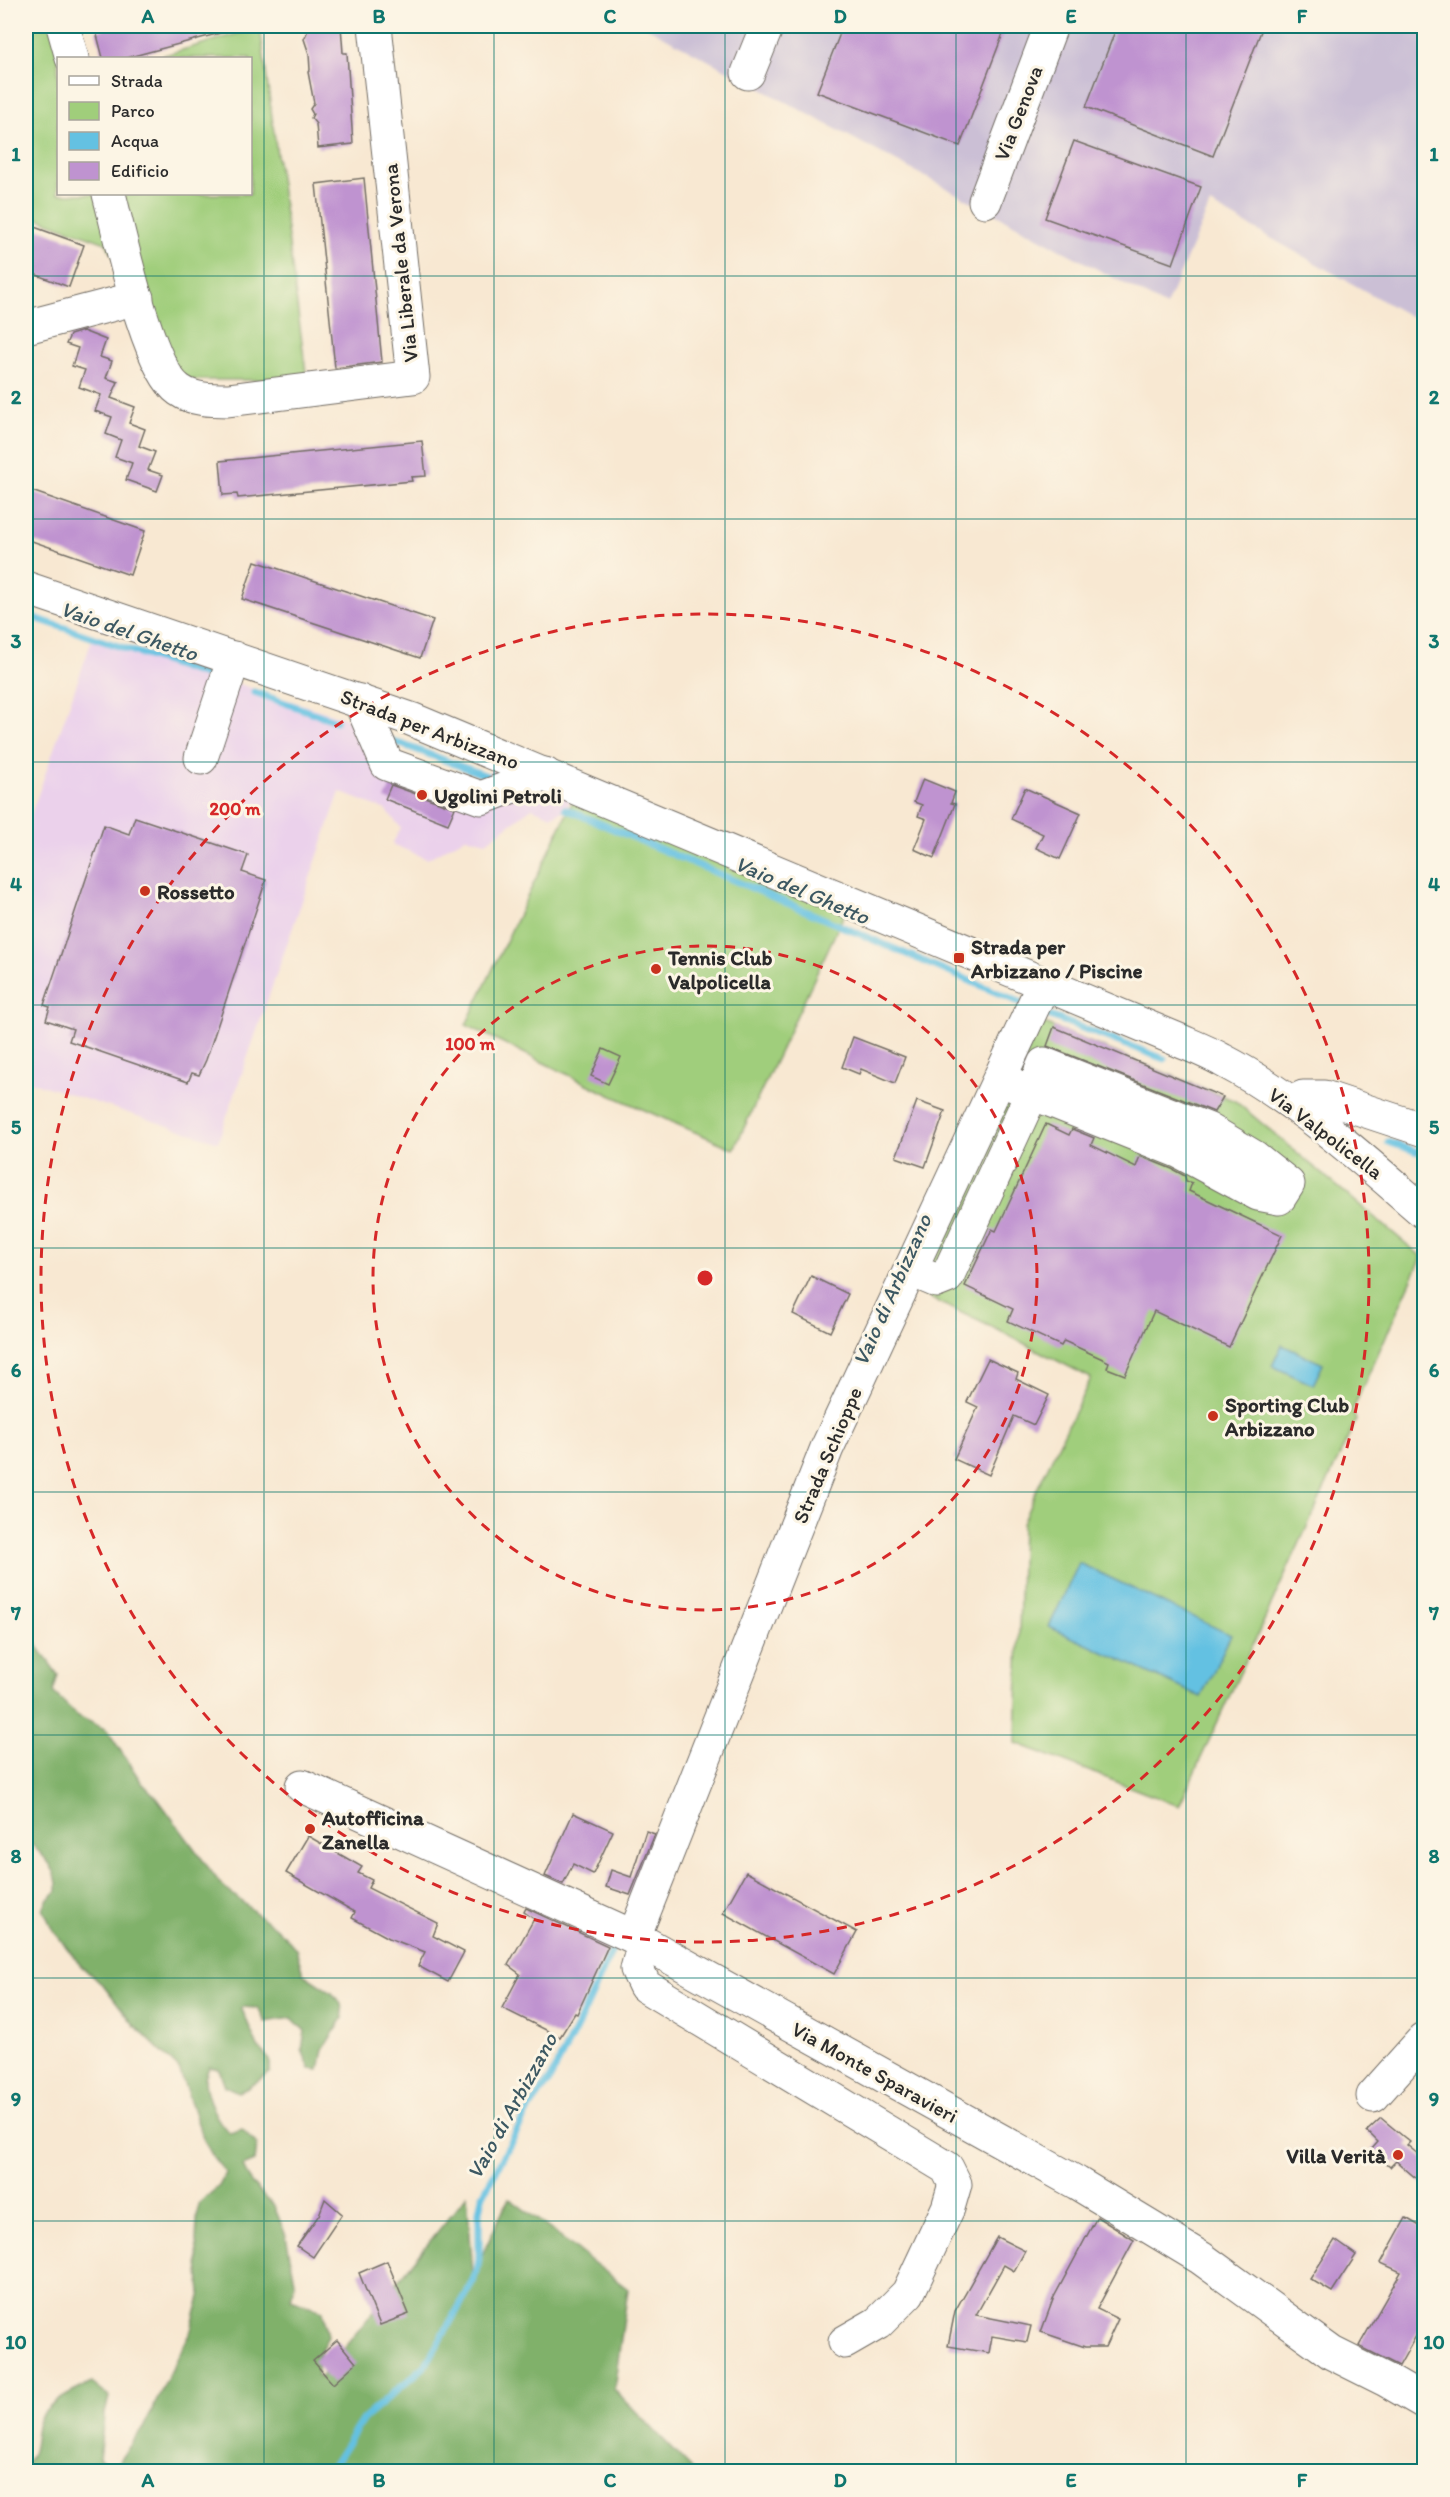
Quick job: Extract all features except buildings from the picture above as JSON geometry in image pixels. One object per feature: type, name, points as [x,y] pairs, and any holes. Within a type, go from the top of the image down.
[{"type":"street","points":[[63,26],[72,57]]},
{"type":"street","name":"Via Liberale da Verona","points":[[109,195],[147,336],[161,368],[179,390],[203,399],[228,399],[413,377],[375,26]]},
{"type":"street","points":[[748,73],[766,26]]},
{"type":"street","name":"Via Genova","points":[[985,201],[1051,26]]},
{"type":"street","points":[[26,327],[137,298]]},
{"type":"street","name":"Strada per Arbizzano","points":[[26,588],[411,719],[1223,1060]]},
{"type":"street","points":[[201,759],[234,658]]},
{"type":"street","points":[[360,701],[387,764],[481,798],[545,774]]},
{"type":"street","name":"Strada Schioppe","points":[[845,2342],[878,2323],[908,2293],[948,2208],[955,2184],[947,2168],[645,1986],[637,1969],[639,1940],[827,1448],[910,1270],[1014,1085],[1044,983]]},
{"type":"street","name":"Via Valpolicella","points":[[1223,1060],[1292,1103],[1346,1144],[1425,1212]]},
{"type":"street","points":[[1044,1064],[1208,1129],[1254,1157],[1288,1184],[1279,1198],[1257,1194],[1180,1152],[1014,1085],[1044,1064]]},
{"type":"street","points":[[1292,1103],[1303,1096],[1324,1097],[1425,1130]]},
{"type":"street","name":"Via Monte Sparavieri","points":[[302,1786],[639,1940],[1077,2183],[1201,2258],[1332,2353],[1425,2402]]},
{"type":"street","points":[[1373,2096],[1425,2039]]},
{"type":"shaded area","points":[[644,26],[1424,26],[1424,324],[1210,204],[1166,306]]},
{"type":"shaded area","points":[[93,637],[363,724],[395,755],[483,788],[491,769],[571,798],[566,809],[552,816],[532,808],[486,842],[466,837],[427,859],[392,844],[401,828],[386,810],[340,792],[218,1142],[26,1080],[26,829]]},
{"type":"green space","points":[[26,26],[70,26],[57,57],[57,195],[252,195],[252,57],[158,57],[260,27],[307,380],[180,380],[106,243],[26,214]]},
{"type":"green space","name":"Tennis Club Valpolicella","points":[[573,801],[845,913],[734,1149],[610,1095],[466,1025]]},
{"type":"green space","name":"Sporting Club Arbizzano","points":[[1040,1022],[1235,1101],[1422,1257],[1352,1411],[1356,1420],[1179,1806],[1016,1743],[1022,1524],[1091,1378],[913,1290]]},
{"type":"green space","points":[[26,1630],[58,1675],[53,1692],[78,1716],[107,1730],[142,1783],[157,1798],[222,1886],[284,1935],[296,1949],[303,1974],[332,1993],[341,2004],[343,2018],[323,2049],[319,2070],[310,2069],[302,2050],[305,2031],[292,2018],[265,2022],[258,2008],[241,2007],[258,2047],[270,2060],[270,2072],[238,2092],[225,2086],[219,2069],[209,2067],[205,2081],[213,2109],[225,2129],[230,2133],[242,2129],[257,2144],[255,2161],[243,2166],[251,2183],[274,2206],[286,2236],[295,2281],[291,2299],[323,2311],[328,2336],[317,2359],[317,2376],[320,2378],[467,2195],[473,2274],[509,2198],[628,2289],[614,2389],[694,2471],[26,2471],[26,2462],[33,2450],[40,2418],[52,2405],[92,2383],[109,2397],[104,2416],[99,2459],[113,2469],[143,2428],[190,2333],[201,2293],[196,2241],[198,2204],[219,2186],[226,2173],[213,2157],[203,2138],[179,2069],[134,2025],[105,1987],[81,1966],[53,1930],[43,1909],[47,1900],[57,1891],[57,1882],[48,1862],[26,1839]]},
{"type":"water","points":[[1282,1345],[1323,1364],[1313,1385],[1272,1366]]},
{"type":"water","points":[[1079,1563],[1231,1635],[1201,1697],[1049,1627]]},
{"type":"waterway","name":"Vaio del Ghetto","points":[[26,615],[219,680]]},
{"type":"waterway","name":"Vaio del Ghetto","points":[[254,692],[336,721]]},
{"type":"waterway","name":"Vaio del Ghetto","points":[[393,741],[487,776]]},
{"type":"waterway","name":"Vaio del Ghetto","points":[[566,809],[1024,1004]]},
{"type":"waterway","name":"Vaio del Ghetto","points":[[1042,1013],[1164,1059]]},
{"type":"waterway","name":"Vaio del Ghetto","points":[[1388,1142],[1424,1154]]},
{"type":"waterway","name":"Vaio di Arbizzano","points":[[329,2472],[363,2419],[425,2366],[467,2293],[477,2271],[479,2211],[482,2197],[528,2110],[549,2081],[579,2023],[617,1940]]},
{"type":"place","name":"Ugolini Petroli","points":[[422,795]]},
{"type":"place","name":"Rossetto","points":[[145,891]]},
{"type":"place","name":"Strada per Arbizzano / Piscine","points":[[959,958]]},
{"type":"place","name":"Tennis Club Valpolicella","points":[[656,969]]},
{"type":"place","name":"Sporting Club Arbizzano","points":[[1213,1416]]},
{"type":"place","name":"Autofficina Zanella","points":[[310,1829]]},
{"type":"place","name":"Villa Verità","points":[[1398,2155]]}]
